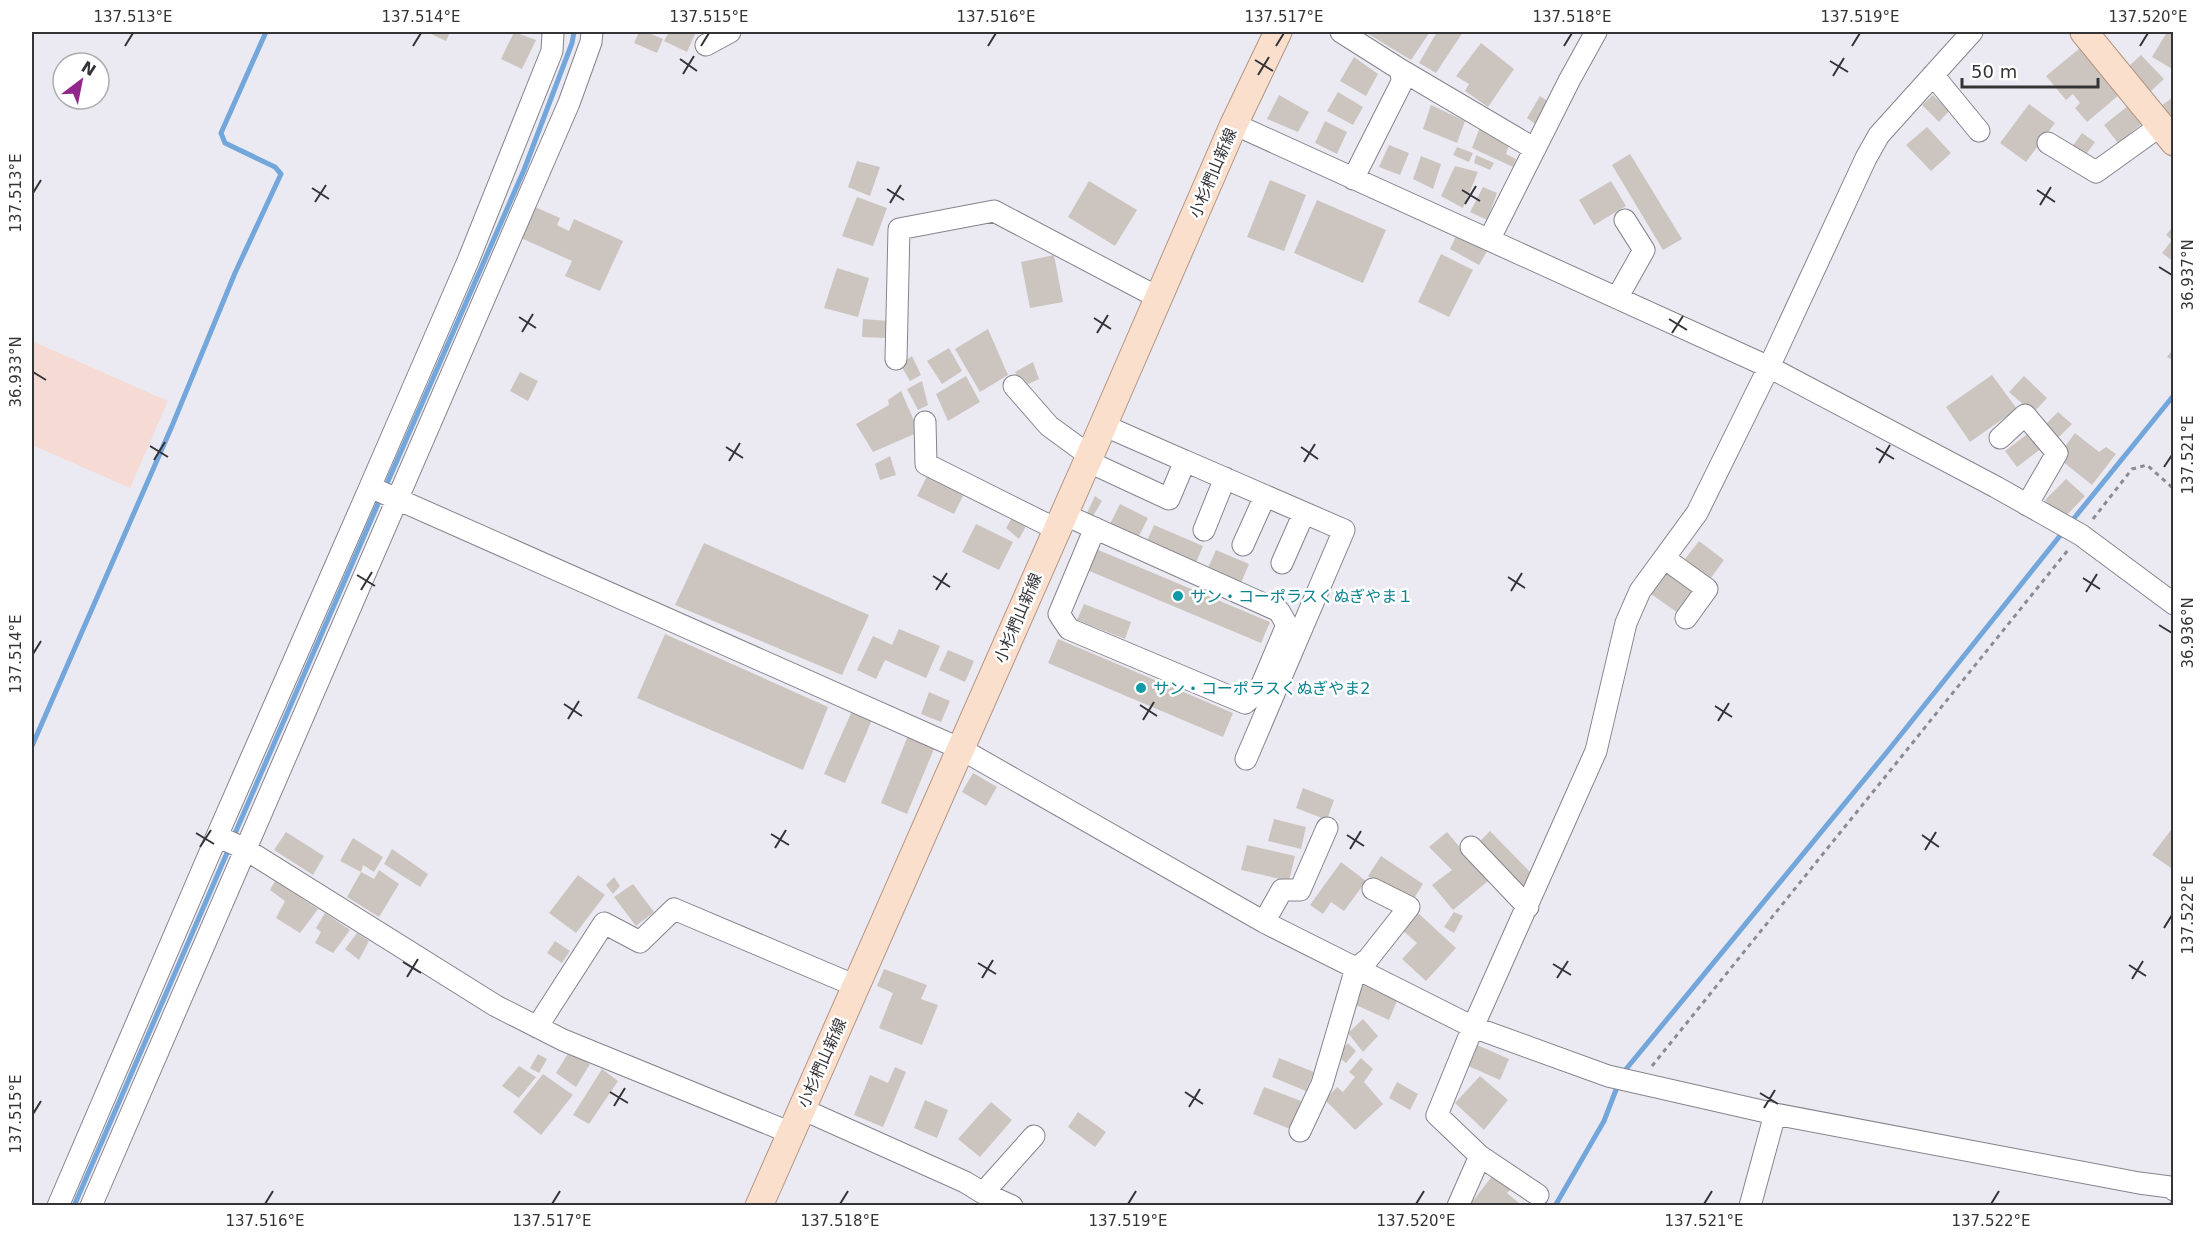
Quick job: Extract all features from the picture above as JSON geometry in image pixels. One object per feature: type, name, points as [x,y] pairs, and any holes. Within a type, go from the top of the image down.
[{"type":"main road","name":"小杉椚山新線","points":[[759,1206],[1234,124],[1278,32]]},
{"type":"main road","points":[[2084,32],[2167,134]]},
{"type":"street","points":[[58,1206],[472,250],[552,51],[552,32]]},
{"type":"street","points":[[91,1206],[569,103],[591,42],[592,32]]},
{"type":"street","points":[[706,45],[730,32]]},
{"type":"street","points":[[1341,32],[1534,149]]},
{"type":"street","points":[[1489,240],[1596,32]]},
{"type":"street","points":[[1538,1195],[1480,1156],[1437,1115],[1473,1027],[1596,751],[1626,623],[1640,591],[1697,513],[1879,135],[1972,32]]},
{"type":"street","points":[[1353,178],[1402,82],[1401,70]]},
{"type":"street","points":[[1933,75],[1979,131]]},
{"type":"street","points":[[1234,124],[1769,367],[2080,536],[2174,604]]},
{"type":"street","points":[[2048,143],[2096,172],[2167,134]]},
{"type":"street","points":[[896,359],[899,229],[994,211],[1158,298]]},
{"type":"street","points":[[1617,298],[1644,249],[1625,220]]},
{"type":"street","points":[[1014,386],[1049,426],[1089,458],[1170,499],[1185,461]]},
{"type":"street","points":[[2000,438],[2025,416],[2057,453],[2026,505]]},
{"type":"street","points":[[925,422],[926,464],[1059,521],[1095,528],[1279,611],[1287,625],[1259,691],[1245,703],[1069,629],[1059,614],[1095,528]]},
{"type":"street","points":[[1103,425],[1344,530],[1246,759]]},
{"type":"street","points":[[1204,530],[1225,478]]},
{"type":"street","points":[[370,487],[961,748],[1264,922],[1473,1027],[1608,1076],[1638,1083],[1775,1114],[2139,1183],[2172,1187]]},
{"type":"street","points":[[1243,545],[1265,496]]},
{"type":"street","points":[[1282,563],[1304,513]]},
{"type":"street","points":[[1664,558],[1707,589],[1686,618]]},
{"type":"street","points":[[1264,922],[1282,890],[1300,890],[1327,828]]},
{"type":"street","points":[[217,836],[245,849],[495,1006],[562,1040],[965,1182],[1012,1206]]},
{"type":"street","points":[[1471,847],[1528,907]]},
{"type":"street","points":[[1300,1131],[1322,1084],[1356,968],[1368,959],[1409,907],[1373,889]]},
{"type":"street","points":[[537,1027],[604,923],[640,942],[674,909],[856,986]]},
{"type":"street","points":[[1750,1206],[1775,1114]]},
{"type":"street","points":[[983,1193],[1034,1136]]},
{"type":"street","points":[[1458,1206],[1480,1156]]},
{"type":"path","points":[[1638,1083],[2132,469],[2147,465],[2174,489]]},
{"type":"shaded area","points":[[32,341],[168,401],[130,488],[32,445]]},
{"type":"building","points":[[427,32],[450,32],[446,41]]},
{"type":"building","points":[[514,32],[536,40],[522,69],[501,59]]},
{"type":"building","points":[[639,32],[646,32],[663,39],[657,53],[634,43]]},
{"type":"building","points":[[669,32],[696,32],[687,52],[664,41]]},
{"type":"building","points":[[1365,32],[1430,32],[1411,60]]},
{"type":"building","points":[[1437,32],[1463,32],[1436,73],[1419,63]]},
{"type":"building","points":[[2167,32],[2174,34],[2174,70],[2152,57]]},
{"type":"building","points":[[1481,43],[1514,69],[1488,107],[1465,91],[1469,84],[1456,76]]},
{"type":"building","points":[[2080,48],[2119,95],[2087,122],[2075,108],[2080,103],[2073,94],[2066,100],[2046,76]]},
{"type":"building","points":[[2141,55],[2164,79],[2149,93],[2126,69]]},
{"type":"building","points":[[1354,57],[1378,74],[1366,96],[1340,81]]},
{"type":"building","points":[[1338,92],[1363,107],[1353,125],[1327,111]]},
{"type":"building","points":[[1279,95],[1309,112],[1298,132],[1267,119]]},
{"type":"building","points":[[1933,95],[1949,111],[1939,122],[1922,105]]},
{"type":"building","points":[[1540,96],[1549,102],[1538,126],[1527,118]]},
{"type":"building","points":[[2174,97],[2174,127],[2159,107]]},
{"type":"building","points":[[2029,104],[2055,123],[2026,162],[2000,143]]},
{"type":"building","points":[[1431,105],[1465,121],[1457,143],[1423,129]]},
{"type":"building","points":[[2129,105],[2144,122],[2118,143],[2104,125]]},
{"type":"building","points":[[1325,121],[1347,132],[1337,154],[1315,143]]},
{"type":"building","points":[[1480,127],[1510,142],[1506,154],[1516,159],[1513,167],[1472,148]]},
{"type":"building","points":[[1927,127],[1951,153],[1931,171],[1906,145]]},
{"type":"building","points":[[2082,133],[2095,142],[2082,160],[2069,151]]},
{"type":"building","points":[[1389,145],[1409,153],[1400,175],[1379,167]]},
{"type":"building","points":[[1457,147],[1473,153],[1469,162],[1453,155]]},
{"type":"building","points":[[1630,154],[1682,239],[1663,250],[1612,165]]},
{"type":"building","points":[[1476,155],[1494,163],[1490,170],[1474,163]]},
{"type":"building","points":[[1421,156],[1441,164],[1433,189],[1413,179]]},
{"type":"building","points":[[857,161],[880,167],[870,196],[848,187]]},
{"type":"building","points":[[1455,166],[1478,172],[1463,208],[1441,196]]},
{"type":"building","points":[[1270,180],[1306,195],[1284,251],[1247,237]]},
{"type":"building","points":[[1089,181],[1137,210],[1115,246],[1068,217]]},
{"type":"building","points":[[1611,181],[1626,206],[1594,225],[1579,200]]},
{"type":"building","points":[[1483,187],[1497,193],[1487,220],[1470,212]]},
{"type":"building","points":[[857,197],[887,208],[873,246],[842,236]]},
{"type":"building","points":[[1317,200],[1386,230],[1363,283],[1294,253]]},
{"type":"building","points":[[535,207],[560,218],[557,225],[569,231],[574,219],[623,241],[600,291],[565,276],[572,261],[521,238]]},
{"type":"building","points":[[2174,225],[2174,262],[2162,253],[2172,240],[2166,235]]},
{"type":"building","points":[[1457,234],[1489,248],[1479,265],[1450,249]]},
{"type":"building","points":[[1441,254],[1473,270],[1449,317],[1418,302]]},
{"type":"building","points":[[1054,255],[1063,302],[1030,308],[1021,262]]},
{"type":"building","points":[[837,268],[869,278],[858,317],[824,308]]},
{"type":"building","points":[[863,319],[889,321],[888,338],[862,337]]},
{"type":"building","points":[[988,329],[1008,375],[980,392],[955,349]]},
{"type":"building","points":[[949,348],[962,371],[942,384],[927,361]]},
{"type":"building","points":[[2174,348],[2174,361],[2167,357]]},
{"type":"building","points":[[912,356],[921,375],[910,381],[900,364]]},
{"type":"building","points":[[1033,362],[1039,379],[1022,387],[1015,372]]},
{"type":"building","points":[[520,372],[538,381],[528,401],[510,391]]},
{"type":"building","points":[[1992,375],[2017,409],[1970,442],[1946,407]]},
{"type":"building","points":[[966,376],[980,402],[948,421],[936,394]]},
{"type":"building","points":[[2024,376],[2047,398],[2033,413],[2009,392]]},
{"type":"building","points":[[922,381],[928,405],[918,410],[907,389]]},
{"type":"building","points":[[901,391],[919,432],[873,452],[856,424],[889,405],[888,400]]},
{"type":"building","points":[[2058,412],[2072,424],[2053,443],[2040,430]]},
{"type":"building","points":[[2030,432],[2042,448],[2017,467],[2005,451]]},
{"type":"building","points":[[2075,433],[2099,452],[2106,447],[2116,454],[2092,485],[2057,457]]},
{"type":"building","points":[[890,456],[896,475],[880,480],[875,464]]},
{"type":"building","points":[[928,474],[965,492],[954,514],[917,496]]},
{"type":"building","points":[[2066,479],[2085,496],[2064,518],[2045,500]]},
{"type":"building","points":[[1095,496],[1102,501],[1093,516],[1087,513]]},
{"type":"building","points":[[1120,504],[1148,518],[1138,538],[1110,524]]},
{"type":"building","points":[[1013,516],[1026,526],[1019,539],[1006,528]]},
{"type":"building","points":[[976,524],[1013,542],[999,570],[962,552]]},
{"type":"building","points":[[1154,525],[1203,546],[1195,565],[1146,543]]},
{"type":"building","points":[[1699,541],[1724,560],[1710,579],[1685,559]]},
{"type":"building","points":[[704,543],[869,615],[842,675],[675,605]]},
{"type":"building","name":"サン・コーポラスくぬぎやま１","points":[[1096,549],[1270,622],[1261,643],[1087,570]]},
{"type":"building","points":[[1216,550],[1249,564],[1241,583],[1208,568]]},
{"type":"building","points":[[1668,571],[1694,589],[1678,613],[1651,594]]},
{"type":"building","points":[[1084,604],[1131,622],[1125,639],[1077,620]]},
{"type":"building","points":[[899,629],[940,646],[926,678],[885,660],[876,679],[857,670],[873,636],[892,645]]},
{"type":"building","points":[[665,634],[828,707],[803,770],[637,698]]},
{"type":"building","name":"サン・コーポラスくぬぎやま2","points":[[1058,639],[1233,713],[1223,737],[1048,663]]},
{"type":"building","points":[[948,650],[974,661],[965,682],[939,670]]},
{"type":"building","points":[[929,692],[950,701],[941,722],[921,714]]},
{"type":"building","points":[[852,711],[872,720],[845,783],[824,774]]},
{"type":"building","points":[[909,733],[936,744],[907,814],[881,803]]},
{"type":"building","points":[[973,773],[997,787],[986,806],[962,792]]},
{"type":"building","points":[[1303,788],[1334,800],[1327,820],[1296,808]]},
{"type":"building","points":[[1274,819],[1306,827],[1301,849],[1268,841]]},
{"type":"building","points":[[2174,826],[2174,870],[2152,855]]},
{"type":"building","points":[[1490,831],[1535,877],[1520,891],[1476,845]]},
{"type":"building","points":[[286,832],[324,856],[313,875],[274,850]]},
{"type":"building","points":[[1447,832],[1488,881],[1453,910],[1432,885],[1452,870],[1429,847]]},
{"type":"building","points":[[353,838],[383,857],[374,872],[363,865],[361,872],[340,861]]},
{"type":"building","points":[[1247,845],[1295,856],[1289,881],[1241,870]]},
{"type":"building","points":[[392,849],[428,874],[420,887],[384,864]]},
{"type":"building","points":[[1381,856],[1423,884],[1411,903],[1368,876]]},
{"type":"building","points":[[1341,862],[1366,881],[1344,911],[1331,902],[1323,914],[1310,905]]},
{"type":"building","points":[[379,870],[399,884],[379,917],[347,897],[361,872],[374,879]]},
{"type":"building","points":[[578,875],[605,895],[576,933],[549,913]]},
{"type":"building","points":[[614,877],[620,886],[613,894],[606,885]]},
{"type":"building","points":[[275,881],[318,909],[300,933],[276,918],[285,901],[270,890]]},
{"type":"building","points":[[633,884],[654,912],[636,926],[614,897]]},
{"type":"building","points":[[1417,912],[1456,948],[1426,981],[1402,959],[1417,943],[1401,929]]},
{"type":"building","points":[[1454,912],[1463,916],[1454,933],[1444,927]]},
{"type":"building","points":[[325,913],[350,930],[333,953],[315,943],[321,932],[316,928]]},
{"type":"building","points":[[357,933],[369,941],[359,960],[345,949]]},
{"type":"building","points":[[555,941],[570,951],[562,963],[547,953]]},
{"type":"building","points":[[884,969],[927,985],[921,999],[938,1005],[922,1045],[879,1028],[893,993],[877,986]]},
{"type":"building","points":[[1363,985],[1397,1001],[1389,1020],[1354,1004]]},
{"type":"building","points":[[1363,1019],[1378,1036],[1363,1052],[1348,1033]]},
{"type":"building","points":[[1348,1043],[1356,1051],[1346,1063],[1337,1056]]},
{"type":"building","points":[[1475,1044],[1509,1059],[1500,1080],[1466,1065]]},
{"type":"building","points":[[569,1052],[590,1064],[576,1087],[556,1073]]},
{"type":"building","points":[[538,1054],[547,1059],[539,1073],[530,1068]]},
{"type":"building","points":[[1279,1058],[1314,1072],[1306,1091],[1272,1077]]},
{"type":"building","points":[[1361,1058],[1373,1069],[1364,1082],[1383,1104],[1355,1130],[1325,1100],[1337,1087],[1343,1092],[1355,1077],[1349,1072]]},
{"type":"building","points":[[519,1066],[536,1077],[519,1098],[502,1086]]},
{"type":"building","points":[[895,1067],[906,1072],[883,1127],[854,1115],[870,1075],[888,1083]]},
{"type":"building","points":[[602,1069],[618,1081],[589,1124],[573,1115]]},
{"type":"building","points":[[543,1074],[573,1095],[541,1135],[513,1112]]},
{"type":"building","points":[[1480,1076],[1508,1100],[1484,1130],[1455,1103]]},
{"type":"building","points":[[1397,1082],[1418,1094],[1410,1110],[1389,1098]]},
{"type":"building","points":[[1264,1087],[1301,1101],[1290,1129],[1253,1114]]},
{"type":"building","points":[[925,1100],[948,1110],[937,1138],[914,1128]]},
{"type":"building","points":[[991,1102],[1012,1120],[980,1157],[958,1139]]},
{"type":"building","points":[[1078,1112],[1106,1132],[1095,1147],[1068,1127]]},
{"type":"building","points":[[1493,1175],[1511,1189],[1507,1193],[1519,1203],[1517,1206],[1469,1206]]},
{"type":"waterway","points":[[32,746],[172,426],[235,273],[281,174],[275,167],[225,143],[221,133],[266,32]]},
{"type":"waterway","points":[[385,488],[524,170],[572,43],[574,32]]},
{"type":"waterway","points":[[2071,522],[2174,395]]},
{"type":"waterway","points":[[233,838],[381,497]]},
{"type":"waterway","points":[[1622,1074],[1887,752],[2063,532]]},
{"type":"waterway","points":[[74,1206],[230,846]]},
{"type":"waterway","points":[[1555,1206],[1604,1121],[1619,1082]]},
{"type":"waterway","points":[[2170,1206],[2174,1201]]},
{"type":"place","name":"サン・コーポラスくぬぎやま１","points":[[1178,596]]},
{"type":"place","name":"サン・コーポラスくぬぎやま2","points":[[1141,688]]}]
